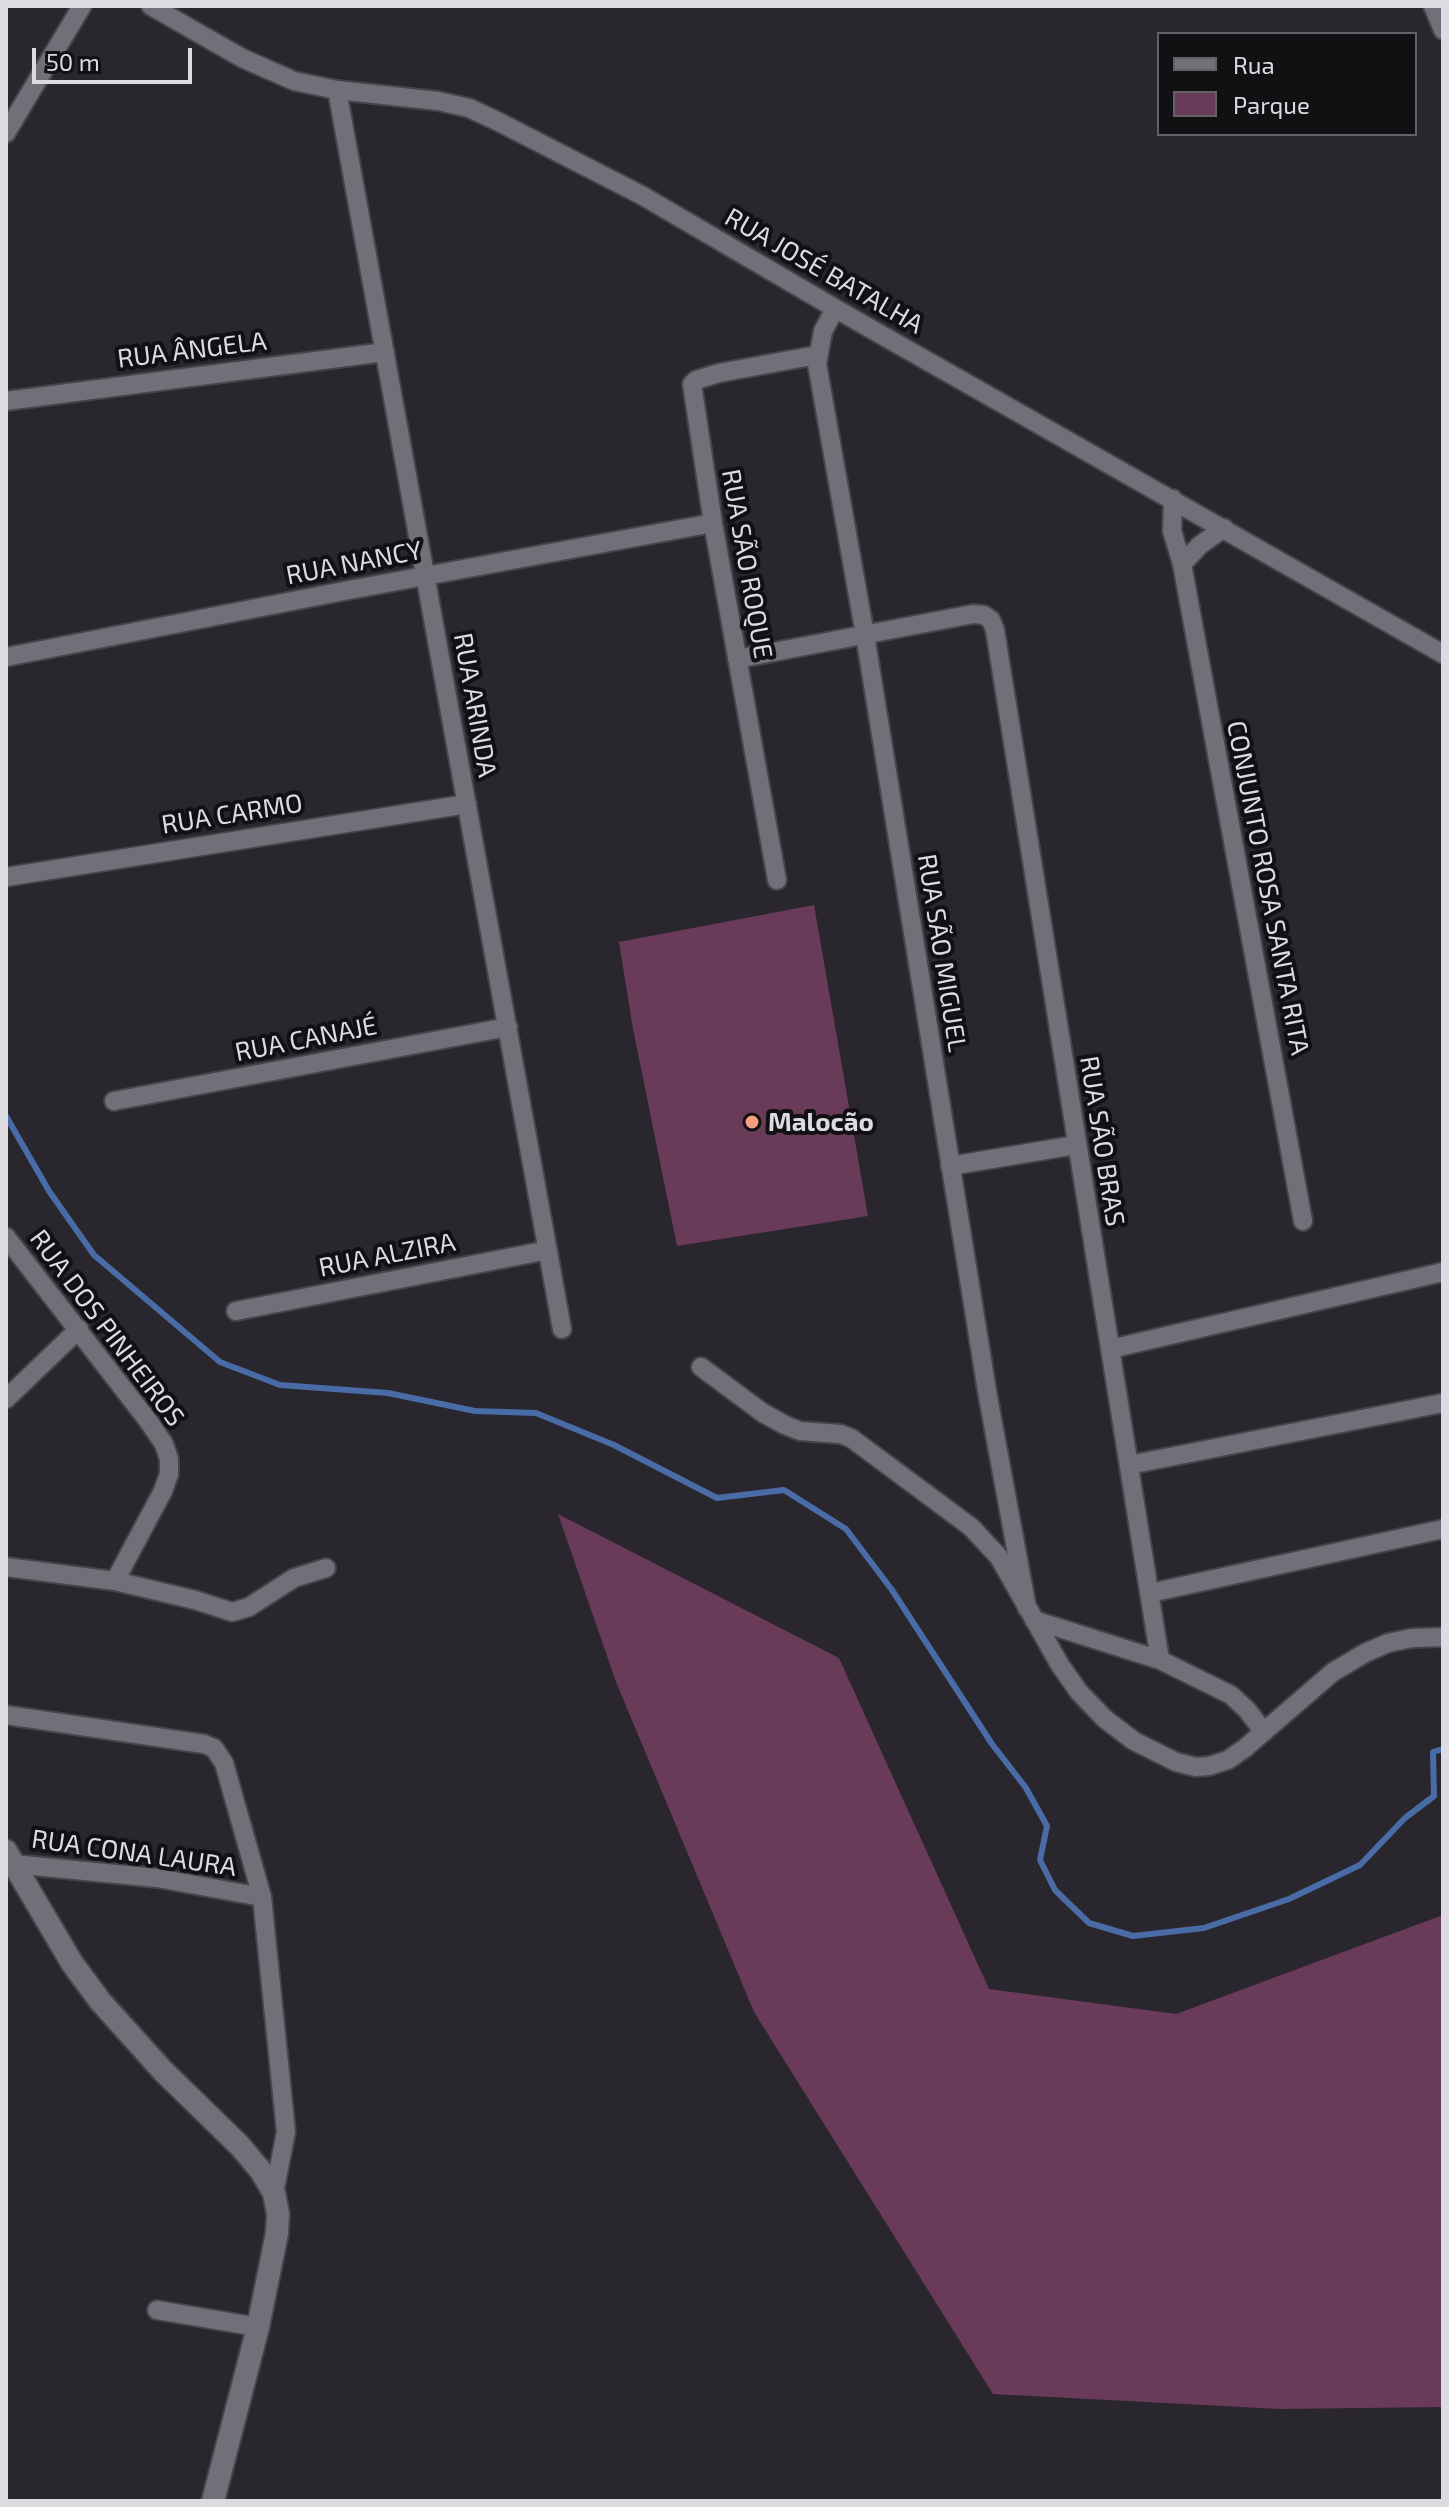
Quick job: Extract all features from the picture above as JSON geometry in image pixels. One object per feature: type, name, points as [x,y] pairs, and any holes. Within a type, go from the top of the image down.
[{"type":"street","points":[[6,133],[82,6]]},
{"type":"street","name":"RUA JOSÉ BATALHA","points":[[151,6],[269,72],[294,81],[337,90],[438,101],[481,113],[643,196],[835,309],[1443,654]]},
{"type":"street","points":[[1433,6],[1443,30]]},
{"type":"street","name":"RUA ARINDA","points":[[337,90],[562,1329]]},
{"type":"street","name":"RUA SÃO MIGUEL","points":[[835,309],[823,331],[817,355],[990,1413],[1031,1614]]},
{"type":"street","name":"RUA ÂNGELA","points":[[6,401],[385,352]]},
{"type":"street","name":"RUA SÃO ROQUE","points":[[777,880],[713,523],[692,384],[719,373],[817,355]]},
{"type":"street","name":"CONJUNTO ROSA SANTA RITA","points":[[1173,499],[1172,531],[1182,564],[1303,1221]]},
{"type":"street","name":"RUA NANCY","points":[[6,657],[425,575],[713,523]]},
{"type":"street","points":[[1182,564],[1200,545],[1224,528]]},
{"type":"street","name":"RUA SÃO BRAS","points":[[865,635],[973,614],[984,615],[991,620],[995,630],[1160,1660]]},
{"type":"street","points":[[737,659],[865,635]]},
{"type":"street","name":"RUA CARMO","points":[[6,877],[467,804]]},
{"type":"street","name":"RUA CANAJÉ","points":[[114,1101],[508,1027]]},
{"type":"street","points":[[950,1166],[1076,1145]]},
{"type":"street","name":"RUA DOS PINHEIROS","points":[[6,1237],[149,1422],[164,1444],[169,1459],[169,1474],[163,1491],[115,1581]]},
{"type":"street","name":"RUA ALZIRA","points":[[236,1311],[548,1250]]},
{"type":"street","points":[[1110,1349],[1443,1272]]},
{"type":"street","points":[[6,1399],[79,1329]]},
{"type":"street","points":[[701,1367],[763,1413],[785,1425],[800,1431],[840,1434],[851,1438],[888,1463],[987,1541],[1079,1692],[1105,1719],[1134,1741],[1176,1762],[1196,1767],[1228,1760],[1333,1672],[1365,1653],[1388,1643],[1412,1638],[1443,1637]]},
{"type":"street","points":[[1129,1465],[1443,1403]]},
{"type":"street","points":[[1150,1593],[1443,1529]]},
{"type":"street","points":[[6,1567],[115,1581],[232,1612],[249,1607],[294,1578],[326,1568]]},
{"type":"street","points":[[1031,1614],[1160,1660],[1231,1695],[1264,1732]]},
{"type":"street","name":"RUA CONA LAURA","points":[[6,1715],[214,1748],[224,1763],[262,1897],[10,1857]]},
{"type":"street","points":[[10,1857],[72,1963],[100,2001],[163,2071],[240,2146],[274,2193],[278,2214],[277,2233],[258,2327],[213,2501]]},
{"type":"street","points":[[262,1897],[286,2132],[274,2193]]},
{"type":"street","points":[[157,2310],[258,2327]]},
{"type":"green space","name":"Malocão","points":[[814,905],[868,1216],[677,1246],[633,1029],[619,942]]},
{"type":"green space","points":[[558,1514],[839,1658],[989,1989],[1176,2014],[1443,1915],[1443,2407],[1280,2409],[993,2394],[754,2012],[616,1682]]},
{"type":"waterway","points":[[6,1116],[49,1191],[94,1255],[220,1362],[280,1385],[388,1393],[475,1411],[536,1413],[614,1445],[717,1498],[784,1490],[846,1529],[892,1590],[992,1744],[1026,1788],[1047,1826],[1040,1860],[1055,1890],[1089,1923],[1133,1936],[1204,1928],[1289,1899],[1360,1865],[1405,1818],[1434,1796],[1433,1752],[1443,1749]]},
{"type":"place","name":"Malocão","points":[[752,1122]]}]
